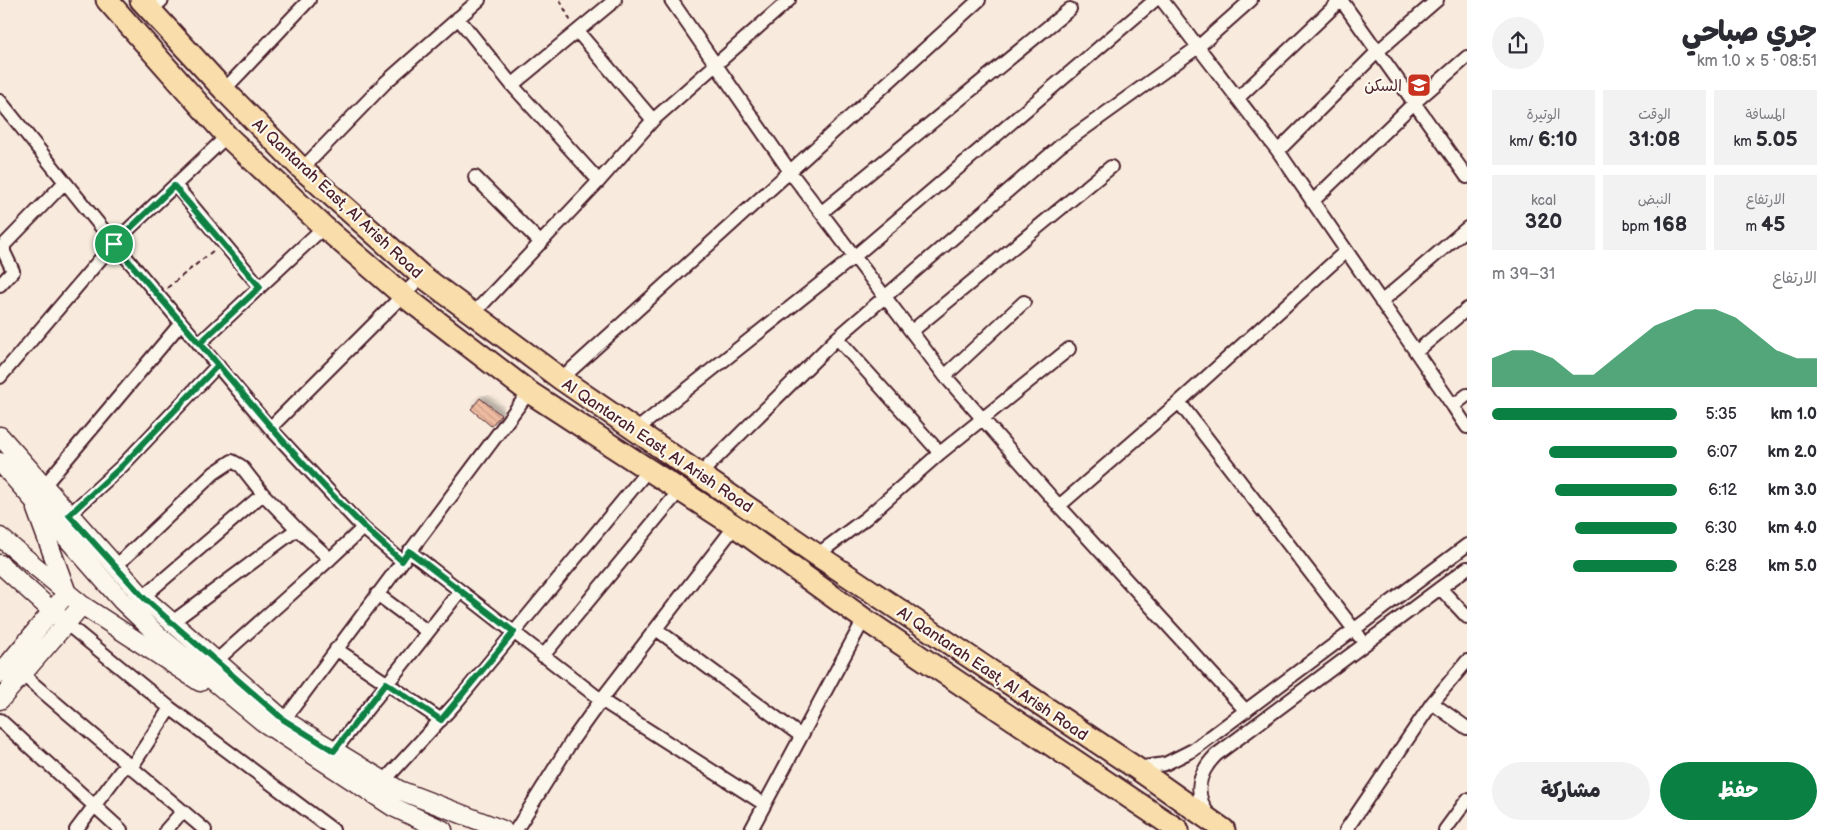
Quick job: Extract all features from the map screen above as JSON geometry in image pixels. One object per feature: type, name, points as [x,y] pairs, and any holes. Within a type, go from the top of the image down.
[{"type":"highway","name":"Al Qantarah East, Al Arish Road","points":[[107,0],[227,136],[324,227],[404,296],[529,392],[735,526],[864,619],[1178,830]]},
{"type":"highway","name":"Al Qantarah East, Al Arish Road","points":[[151,4],[224,90],[302,169],[422,276],[561,380],[817,555],[1136,768],[1219,827]]},
{"type":"main road","points":[[0,436],[37,491],[103,562],[284,720],[399,790],[503,830]]},
{"type":"main road","points":[[0,462],[69,515],[103,562],[140,619],[263,722]]},
{"type":"main road","points":[[37,491],[66,593]]},
{"type":"main road","points":[[0,537],[82,605],[393,807],[415,825],[443,830]]},
{"type":"main road","points":[[0,564],[67,624]]},
{"type":"main road","points":[[0,674],[66,593]]},
{"type":"main road","points":[[0,700],[82,605]]},
{"type":"street","points":[[224,90],[309,0]]},
{"type":"street","points":[[302,169],[386,82],[479,0]]},
{"type":"street","points":[[512,85],[615,0]]},
{"type":"street","points":[[671,0],[791,173],[912,331],[944,376],[1059,506],[1246,711]]},
{"type":"street","points":[[473,314],[599,181],[653,120],[716,63],[772,5],[789,0]]},
{"type":"street","points":[[636,430],[855,256],[1155,0]]},
{"type":"street","points":[[1162,0],[1278,151],[1467,427]]},
{"type":"street","points":[[699,474],[837,338],[885,296],[1060,146],[1198,47],[1251,0]]},
{"type":"street","points":[[1238,98],[1341,0],[1467,177]]},
{"type":"street","points":[[1278,151],[1377,52],[1437,0]]},
{"type":"street","points":[[561,380],[791,173],[972,2]]},
{"type":"street","points":[[822,212],[1070,8]]},
{"type":"street","points":[[458,18],[512,85],[599,181]]},
{"type":"street","points":[[578,32],[653,120]]},
{"type":"street","points":[[1312,202],[1414,103],[1467,57]]},
{"type":"street","points":[[0,101],[114,244],[200,343],[270,428],[363,528],[460,591],[600,700],[764,804]]},
{"type":"street","points":[[0,377],[114,244],[227,136]]},
{"type":"street","points":[[912,331],[1111,167]]},
{"type":"street","points":[[475,177],[541,243]]},
{"type":"street","points":[[0,285],[13,271],[4,252],[4,245],[65,182]]},
{"type":"street","points":[[174,186],[260,287]]},
{"type":"street","points":[[200,343],[324,227]]},
{"type":"street","points":[[1381,302],[1467,228]]},
{"type":"street","points":[[1059,506],[1179,402],[1346,252]]},
{"type":"street","points":[[270,428],[422,276]]},
{"type":"street","points":[[944,376],[1024,302]]},
{"type":"street","points":[[1416,352],[1467,309]]},
{"type":"street","points":[[37,491],[181,323]]},
{"type":"street","points":[[837,338],[940,453]]},
{"type":"street","points":[[817,555],[866,518],[940,453],[1069,349]]},
{"type":"street","points":[[69,515],[122,466],[218,365]]},
{"type":"street","points":[[284,720],[529,392]]},
{"type":"street","points":[[1453,406],[1467,395]]},
{"type":"street","points":[[1179,402],[1366,644]]},
{"type":"street","points":[[103,562],[228,462],[236,462],[241,466],[263,494],[297,529],[330,558]]},
{"type":"street","points":[[384,781],[441,720],[648,470]]},
{"type":"street","points":[[543,656],[680,490]]},
{"type":"street","points":[[143,597],[263,494]]},
{"type":"street","points":[[516,830],[572,740],[600,700],[735,526]]},
{"type":"street","points":[[216,661],[363,528]]},
{"type":"street","points":[[171,622],[297,529]]},
{"type":"street","points":[[1136,768],[1165,764],[1178,759],[1246,711],[1467,546]]},
{"type":"street","points":[[1219,827],[1205,810],[1201,798],[1200,777],[1207,764],[1467,568]]},
{"type":"street","points":[[1440,588],[1467,616]]},
{"type":"street","points":[[334,751],[460,591]]},
{"type":"street","points":[[377,594],[428,632]]},
{"type":"street","points":[[751,830],[864,619]]},
{"type":"street","points":[[67,624],[170,708],[333,830]]},
{"type":"street","points":[[656,629],[801,736]]},
{"type":"street","points":[[336,649],[441,720]]},
{"type":"street","points":[[1346,830],[1432,704],[1467,661]]},
{"type":"street","points":[[23,675],[205,830]]},
{"type":"street","points":[[1432,704],[1467,728]]},
{"type":"street","points":[[76,830],[129,766],[170,708]]},
{"type":"street","points":[[0,720],[121,830]]},
{"type":"street","points":[[1445,830],[1467,800]]},
{"type":"street","points":[[166,830],[182,812]]},
{"type":"path","points":[[560,0],[560,4],[578,32]]},
{"type":"path","points":[[158,296],[214,250]]},
{"type":"building","points":[[480,398],[501,415],[491,426],[471,409]]},
{"type":"place","name":"السكن","points":[[1419,85]]},
{"type":"route","points":[[174,186],[260,287],[200,343],[270,428],[363,528],[402,561],[409,551],[514,632],[441,720],[386,683],[334,751],[284,720],[171,622],[143,597],[69,515],[122,466],[218,365],[114,244],[174,186]]}]
